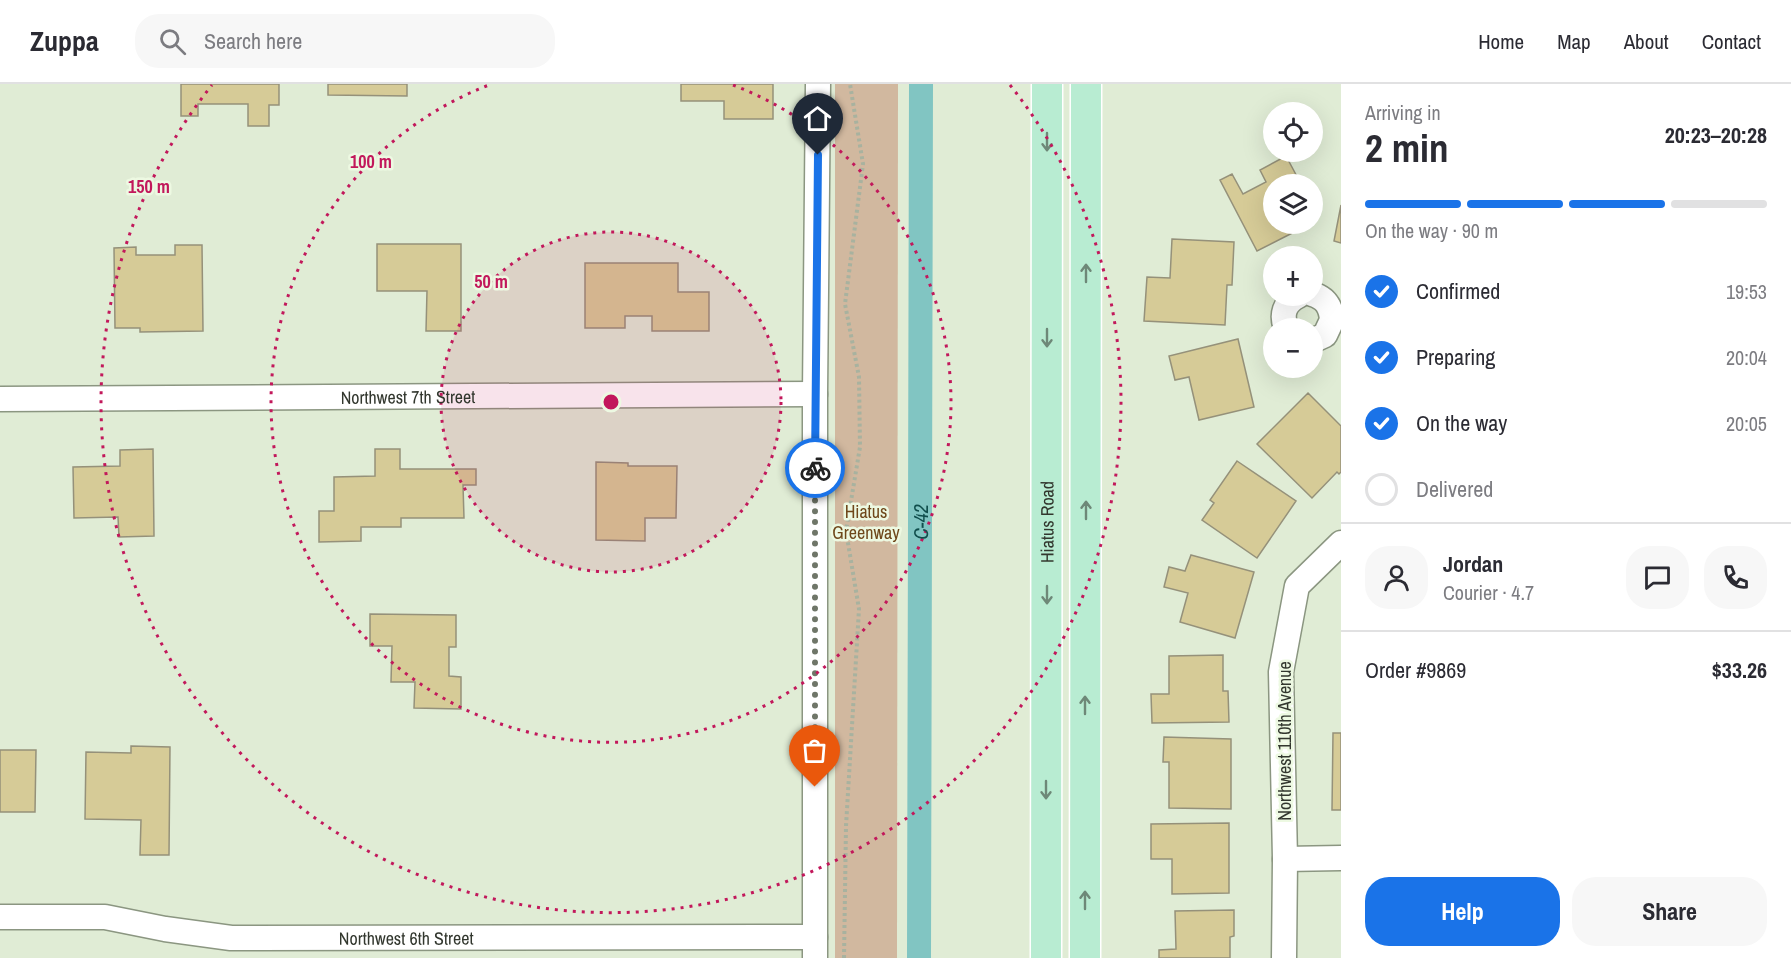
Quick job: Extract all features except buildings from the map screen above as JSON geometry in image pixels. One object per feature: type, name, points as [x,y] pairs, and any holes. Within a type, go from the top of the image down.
[{"type":"main road","name":"Hiatus Road","points":[[1046,958],[1047,84]]},
{"type":"main road","points":[[1085,958],[1086,84]]},
{"type":"street","points":[[815,947],[815,394],[819,84]]},
{"type":"street","points":[[1323,300],[1331,312],[1332,320],[1326,342]]},
{"type":"street","name":"Northwest 7th Street","points":[[0,399],[815,394]]},
{"type":"street","name":"Northwest 110th Avenue","points":[[1284,958],[1281,672],[1297,586],[1341,543]]},
{"type":"street","points":[[1284,858],[1341,858]]},
{"type":"street","name":"Northwest 6th Street","points":[[0,917],[105,916],[165,929],[231,938],[815,947]]},
{"type":"path","points":[[844,958],[846,826],[859,609],[846,531],[860,447],[859,377],[845,304],[863,164],[850,84]]},
{"type":"green space","name":"Hiatus Greenway","points":[[835,84],[898,84],[897,958],[835,958]]},
{"type":"waterway","name":"C-42","points":[[919,958],[921,84]]},
{"type":"way so far","points":[[815,468],[815,787]]},
{"type":"route","points":[[815,468],[818,155]]}]
